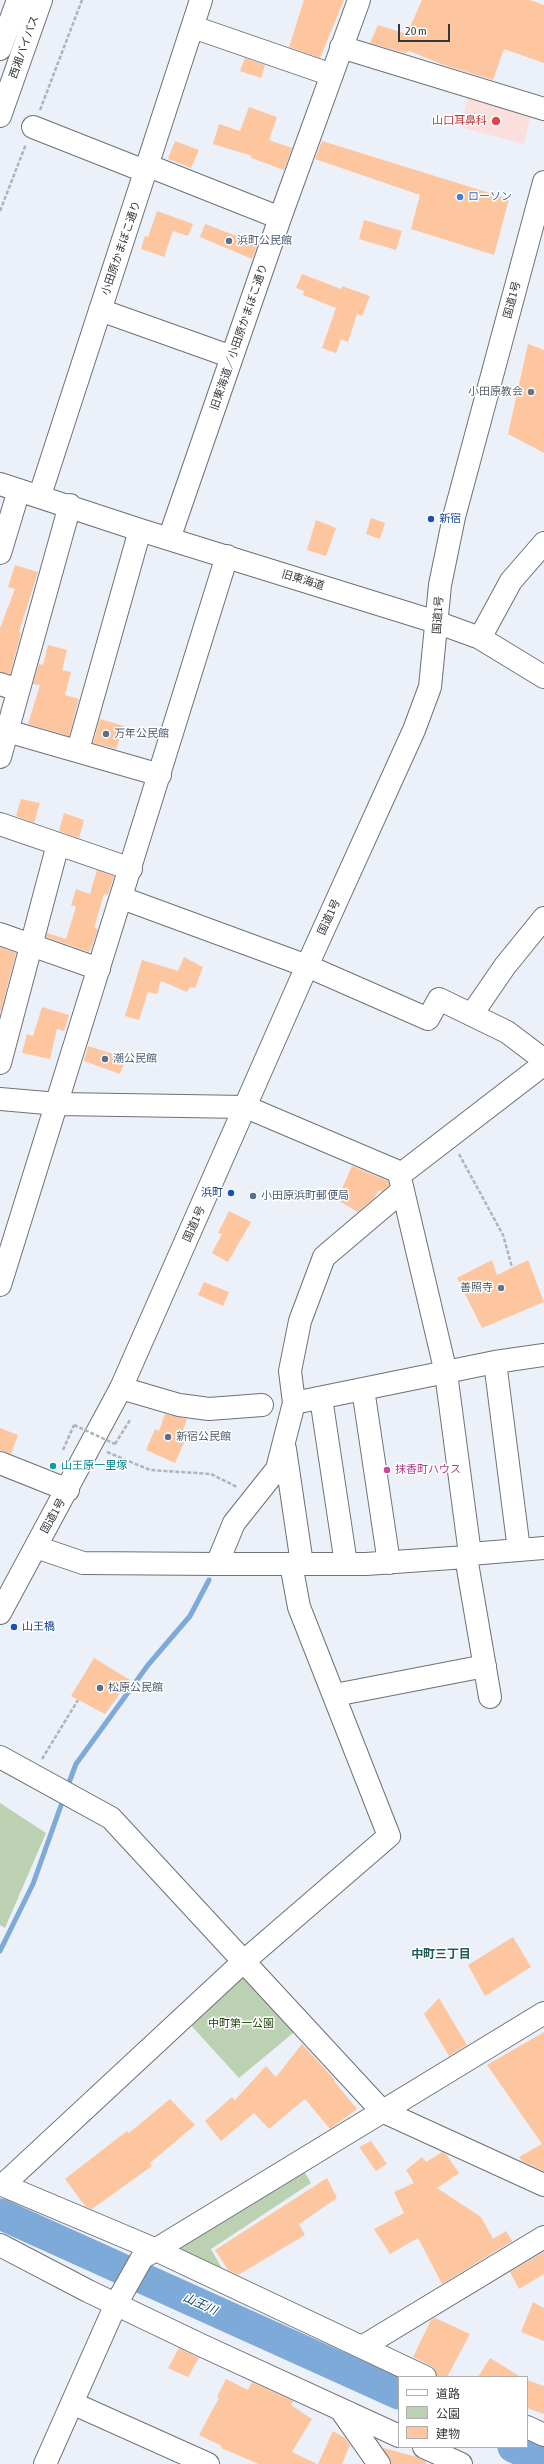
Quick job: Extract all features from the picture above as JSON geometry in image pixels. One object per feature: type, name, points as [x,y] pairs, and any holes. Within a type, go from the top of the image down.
[{"type":"main road","name":"西湘バイパス","points":[[0,49],[18,0]]},
{"type":"main road","name":"西湘バイパス","points":[[0,116],[41,0]]},
{"type":"main road","name":"小田原かまぼこ通り","points":[[0,553],[20,490],[100,310],[148,169],[201,0]]},
{"type":"main road","name":"旧東海道／小田原かまぼこ通り","points":[[169,539],[280,218],[359,0]]},
{"type":"main road","points":[[193,27],[332,75]]},
{"type":"main road","points":[[341,47],[544,109]]},
{"type":"main road","points":[[33,127],[280,218]]},
{"type":"main road","name":"国道1号","points":[[0,1613],[68,1490],[121,1388],[307,966],[414,730],[430,687],[440,585],[454,517],[544,182]]},
{"type":"main road","points":[[100,310],[232,357]]},
{"type":"main road","name":"旧東海道","points":[[20,490],[140,530],[436,622],[480,638],[544,677]]},
{"type":"main road","points":[[0,757],[7,731],[9,687],[70,506]]},
{"type":"main road","points":[[78,750],[140,530]]},
{"type":"main road","points":[[480,638],[511,581],[544,543]]},
{"type":"main road","points":[[0,1286],[58,1104],[227,556]]},
{"type":"main road","points":[[7,731],[78,750],[160,775]]},
{"type":"main road","points":[[0,824],[131,869]]},
{"type":"main road","points":[[0,1063],[58,844]]},
{"type":"main road","points":[[122,898],[307,966],[428,1019],[439,999],[506,1032],[544,1060]]},
{"type":"main road","points":[[472,1014],[505,966],[544,918]]},
{"type":"main road","points":[[0,934],[99,969]]},
{"type":"main road","points":[[216,1564],[234,1523],[277,1469],[294,1403],[290,1371],[300,1321],[324,1257],[401,1181],[405,1170],[544,1064]]},
{"type":"main road","points":[[0,1099],[58,1104],[246,1107],[401,1181]]},
{"type":"main road","points":[[401,1181],[446,1373],[468,1556],[490,1697]]},
{"type":"main road","points":[[294,1403],[495,1362],[544,1356]]},
{"type":"main road","points":[[495,1362],[519,1550]]},
{"type":"main road","points":[[121,1388],[179,1405],[209,1409],[262,1405]]},
{"type":"main road","points":[[363,1389],[389,1562]]},
{"type":"main road","points":[[321,1398],[346,1564]]},
{"type":"main road","points":[[284,1441],[297,1564],[299,1607],[335,1695],[389,1836],[243,1962],[1,2184],[148,2254],[362,2347],[423,2376]]},
{"type":"main road","points":[[0,1463],[68,1490]]},
{"type":"main road","points":[[36,1547],[83,1563],[216,1564],[346,1564],[389,1562],[544,1548]]},
{"type":"main road","points":[[335,1695],[485,1666]]},
{"type":"main road","points":[[0,1757],[112,1818],[382,2112],[544,2185]]},
{"type":"main road","points":[[46,2464],[116,2304],[148,2254],[544,2013]]},
{"type":"main road","points":[[362,2347],[544,2237]]},
{"type":"main road","points":[[0,2245],[116,2304],[398,2436]]},
{"type":"main road","points":[[72,2403],[208,2464]]},
{"type":"main road","points":[[341,2409],[379,2464]]},
{"type":"main road","points":[[528,2427],[544,2435]]},
{"type":"main road","points":[[426,2448],[461,2464]]},
{"type":"path","points":[[0,211],[82,0]]},
{"type":"path","points":[[449,1136],[503,1234],[512,1267]]},
{"type":"path","points":[[63,1450],[74,1425],[115,1444],[130,1420]]},
{"type":"path","points":[[91,1445],[150,1470],[211,1474],[256,1495]]},
{"type":"path","points":[[39,1779],[78,1700]]},
{"type":"shaded area","name":"山口耳鼻科","points":[[468,96],[531,115],[524,144],[460,127]]},
{"type":"green space","points":[[0,1803],[46,1833],[5,1928],[0,1925]]},
{"type":"green space","name":"中町第一公園","points":[[242,1969],[298,2029],[239,2078],[187,2021]]},
{"type":"green space","points":[[302,2168],[311,2183],[211,2249],[225,2274],[169,2248]]},
{"type":"building","points":[[304,0],[344,0],[320,58],[289,47]]},
{"type":"building","points":[[422,0],[530,0],[544,5],[544,63],[504,49],[493,80],[444,65],[409,51],[405,53],[370,43],[378,25],[407,34]]},
{"type":"building","points":[[245,58],[265,65],[261,78],[240,71]]},
{"type":"building","points":[[249,107],[277,117],[269,140],[292,148],[284,170],[251,158],[252,156],[213,144],[219,124],[240,131]]},
{"type":"building","points":[[175,141],[199,150],[191,168],[168,159]]},
{"type":"building","name":"ローソン","points":[[322,141],[509,199],[494,255],[411,229],[420,195],[315,159]]},
{"type":"building","points":[[157,211],[193,224],[188,236],[173,231],[164,257],[141,249],[145,236],[148,237]]},
{"type":"building","points":[[364,220],[402,231],[396,250],[359,239]]},
{"type":"building","name":"浜町公民館","points":[[205,224],[258,244],[252,259],[200,237]]},
{"type":"building","points":[[302,274],[341,289],[342,286],[370,296],[362,316],[357,314],[348,342],[341,339],[336,353],[322,348],[336,308],[303,295],[304,291],[296,288]]},
{"type":"building","name":"小田原教会","points":[[528,344],[544,350],[544,453],[508,434]]},
{"type":"building","points":[[371,518],[385,523],[380,539],[366,534]]},
{"type":"building","points":[[316,520],[336,528],[326,556],[307,550]]},
{"type":"building","points":[[15,565],[38,572],[19,632],[21,633],[10,674],[0,672],[0,628],[15,589],[8,587]]},
{"type":"building","points":[[48,645],[67,650],[62,670],[71,672],[65,695],[79,699],[69,736],[28,724],[40,685],[33,684],[39,664],[43,665]]},
{"type":"building","name":"万年公民館","points":[[100,719],[124,726],[116,749],[93,743]]},
{"type":"building","points":[[21,799],[40,803],[34,823],[16,816]]},
{"type":"building","points":[[64,813],[84,820],[79,838],[59,831]]},
{"type":"building","points":[[97,870],[114,876],[108,895],[104,894],[94,928],[98,929],[89,952],[46,937],[47,933],[66,939],[76,907],[71,905],[76,889],[90,894]]},
{"type":"building","points":[[0,947],[16,953],[1,1011],[0,1011]]},
{"type":"building","points":[[184,957],[203,967],[195,988],[190,987],[187,992],[161,981],[157,994],[148,992],[139,1020],[125,1016],[142,960],[178,971]]},
{"type":"building","points":[[42,1007],[69,1015],[64,1031],[57,1029],[50,1059],[22,1053],[27,1034],[33,1036]]},
{"type":"building","name":"潮公民館","points":[[88,1046],[126,1058],[120,1074],[84,1061]]},
{"type":"building","points":[[352,1166],[388,1181],[389,1186],[382,1192],[379,1190],[374,1198],[358,1212],[337,1200]]},
{"type":"building","points":[[229,1211],[251,1222],[228,1262],[212,1253],[222,1234],[218,1233]]},
{"type":"building","name":"善照寺","points":[[492,1260],[497,1275],[528,1260],[544,1302],[482,1328],[457,1278]]},
{"type":"building","points":[[204,1282],[229,1292],[223,1306],[198,1295]]},
{"type":"building","name":"新宿公民館","points":[[165,1414],[187,1419],[181,1436],[186,1438],[175,1463],[146,1450],[155,1429],[159,1431]]},
{"type":"building","points":[[0,1428],[18,1435],[11,1454],[0,1450]]},
{"type":"building","name":"松原公民館","points":[[94,1658],[130,1680],[105,1714],[71,1696]]},
{"type":"building","points":[[513,1937],[531,1967],[485,1996],[468,1965]]},
{"type":"building","points":[[439,1998],[467,2045],[449,2056],[424,2014]]},
{"type":"building","points":[[544,2032],[544,2171],[522,2161],[519,2157],[542,2144],[487,2065]]},
{"type":"building","points":[[302,2044],[335,2080],[334,2081],[357,2109],[330,2129],[305,2099],[269,2129],[254,2113],[221,2141],[205,2121],[232,2097],[235,2100],[266,2066],[276,2077]]},
{"type":"building","points":[[170,2099],[195,2125],[150,2163],[152,2166],[92,2209],[86,2207],[65,2179],[127,2131],[129,2133]]},
{"type":"building","points":[[371,2141],[387,2164],[376,2171],[359,2147]]},
{"type":"building","points":[[442,2152],[446,2154],[459,2173],[437,2188],[481,2217],[493,2239],[506,2231],[512,2241],[442,2284],[418,2238],[390,2254],[374,2229],[404,2213],[394,2192],[414,2183],[406,2170],[422,2157],[426,2162]]},
{"type":"building","points":[[327,2178],[337,2198],[299,2224],[305,2235],[238,2275],[228,2270],[215,2250]]},
{"type":"building","points":[[544,2252],[544,2274],[519,2289],[510,2272]]},
{"type":"building","points":[[533,2302],[544,2308],[544,2341],[521,2332]]},
{"type":"building","points":[[435,2318],[470,2334],[448,2376],[437,2376],[435,2370],[431,2366],[413,2357],[431,2320]]},
{"type":"building","points":[[179,2348],[199,2358],[188,2377],[168,2368]]},
{"type":"building","points":[[490,2358],[519,2376],[479,2376]]},
{"type":"building","points":[[226,2379],[248,2390],[252,2382],[293,2401],[291,2405],[312,2419],[292,2452],[317,2464],[259,2464],[221,2448],[222,2446],[199,2435],[219,2398],[217,2397]]},
{"type":"building","points":[[528,2380],[544,2386],[544,2414],[528,2408]]},
{"type":"building","points":[[333,2431],[345,2438],[350,2445],[342,2464],[318,2464]]},
{"type":"building","points":[[383,2448],[417,2457],[426,2462],[426,2464],[391,2464]]},
{"type":"waterway","points":[[67,1788],[76,1764],[148,1665],[190,1616],[209,1580]]},
{"type":"waterway","points":[[0,1951],[33,1884],[64,1797]]},
{"type":"waterway","name":"山王川","points":[[0,2214],[398,2394]]},
{"type":"waterway","name":"山王川","points":[[515,2448],[544,2461]]},
{"type":"place","name":"山口耳鼻科","points":[[496,121]]},
{"type":"place","name":"ローソン","points":[[460,197]]},
{"type":"place","name":"浜町公民館","points":[[229,241]]},
{"type":"place","name":"小田原教会","points":[[531,392]]},
{"type":"place","name":"新宿","points":[[431,519]]},
{"type":"place","name":"万年公民館","points":[[106,734]]},
{"type":"place","name":"潮公民館","points":[[105,1059]]},
{"type":"place","name":"浜町","points":[[231,1193]]},
{"type":"place","name":"小田原浜町郵便局","points":[[253,1196]]},
{"type":"place","name":"善照寺","points":[[501,1288]]},
{"type":"place","name":"新宿公民館","points":[[168,1437]]},
{"type":"place","name":"山王原一里塚","points":[[53,1466]]},
{"type":"place","name":"抹香町ハウス","points":[[387,1470]]},
{"type":"place","name":"山王橋","points":[[14,1627]]},
{"type":"place","name":"松原公民館","points":[[100,1688]]},
{"type":"district","name":"中町三丁目","points":[[441,1954]]}]
